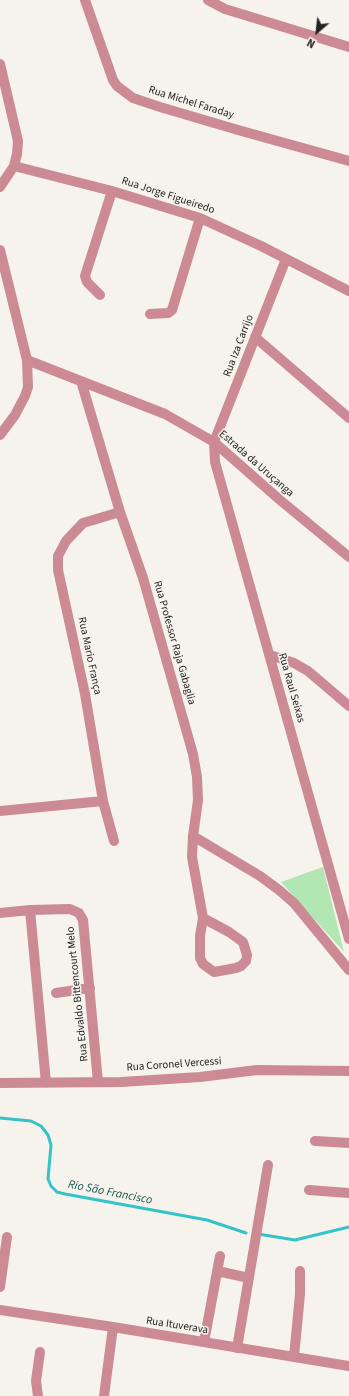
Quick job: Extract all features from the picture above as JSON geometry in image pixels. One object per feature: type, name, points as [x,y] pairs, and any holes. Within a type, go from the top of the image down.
[{"type":"street","name":"Rua Michel Faraday","points":[[85,0],[113,80],[117,86],[134,98],[238,130],[349,161]]},
{"type":"street","points":[[208,0],[225,9],[349,47]]},
{"type":"street","points":[[0,64],[18,141],[18,154],[14,166],[0,187]]},
{"type":"street","name":"Rua Jorge Figueiredo","points":[[14,166],[112,191],[200,218],[242,237],[349,291]]},
{"type":"street","points":[[100,295],[87,282],[85,276],[112,191]]},
{"type":"street","points":[[150,314],[168,313],[172,310],[200,218]]},
{"type":"street","points":[[0,250],[27,360],[28,386],[26,396],[15,415],[0,435]]},
{"type":"street","name":"Rua Iza Carrijo","points":[[214,442],[286,259]]},
{"type":"street","points":[[255,337],[349,418]]},
{"type":"street","name":"Estrada da Uruçanga","points":[[27,360],[165,414],[214,442],[280,500],[349,557]]},
{"type":"street","name":"Rua Professor Raja Gabaglia","points":[[81,381],[120,512],[143,578],[193,754],[197,777],[198,800],[193,836],[192,857],[203,918],[200,936],[200,958],[203,964],[214,972],[241,966],[246,961],[247,955],[243,942],[229,932],[203,918]]},
{"type":"street","name":"Rua Raul Seixas","points":[[214,442],[215,462],[349,939]]},
{"type":"street","name":"Rua Mario França","points":[[114,841],[103,801],[85,694],[58,570],[58,556],[66,541],[83,523],[120,512]]},
{"type":"street","points":[[270,655],[294,663],[308,671],[349,706]]},
{"type":"street","points":[[0,811],[103,801]]},
{"type":"street","points":[[193,836],[260,876],[279,890],[294,903],[349,970]]},
{"type":"street","name":"Rua Edvaldo Bittencourt Melo","points":[[0,913],[30,910],[70,909],[79,913],[83,920],[98,1082]]},
{"type":"street","points":[[30,910],[46,1083]]},
{"type":"street","points":[[56,993],[90,988]]},
{"type":"street","name":"Rua Coronel Vercessi","points":[[0,1083],[98,1082],[200,1077],[257,1070],[349,1071]]},
{"type":"street","points":[[315,1141],[349,1143]]},
{"type":"street","points":[[237,1348],[268,1165]]},
{"type":"street","points":[[309,1190],[349,1193]]},
{"type":"street","points":[[0,1287],[7,1236]]},
{"type":"street","points":[[204,1342],[220,1256]]},
{"type":"street","points":[[217,1270],[249,1278]]},
{"type":"street","points":[[294,1357],[300,1294],[300,1271]]},
{"type":"street","name":"Rua Ituverava","points":[[0,1310],[349,1366]]},
{"type":"street","points":[[104,1396],[112,1327]]},
{"type":"street","points":[[38,1396],[36,1381],[40,1352]]},
{"type":"green space","points":[[323,867],[344,952],[281,882]]},
{"type":"waterway","name":"Rio São Francisco","points":[[0,1118],[31,1121],[41,1126],[48,1135],[51,1145],[48,1179],[51,1186],[57,1192],[207,1220],[246,1233]]},
{"type":"waterway","name":"Rio São Francisco","points":[[258,1234],[295,1240],[349,1227]]}]
